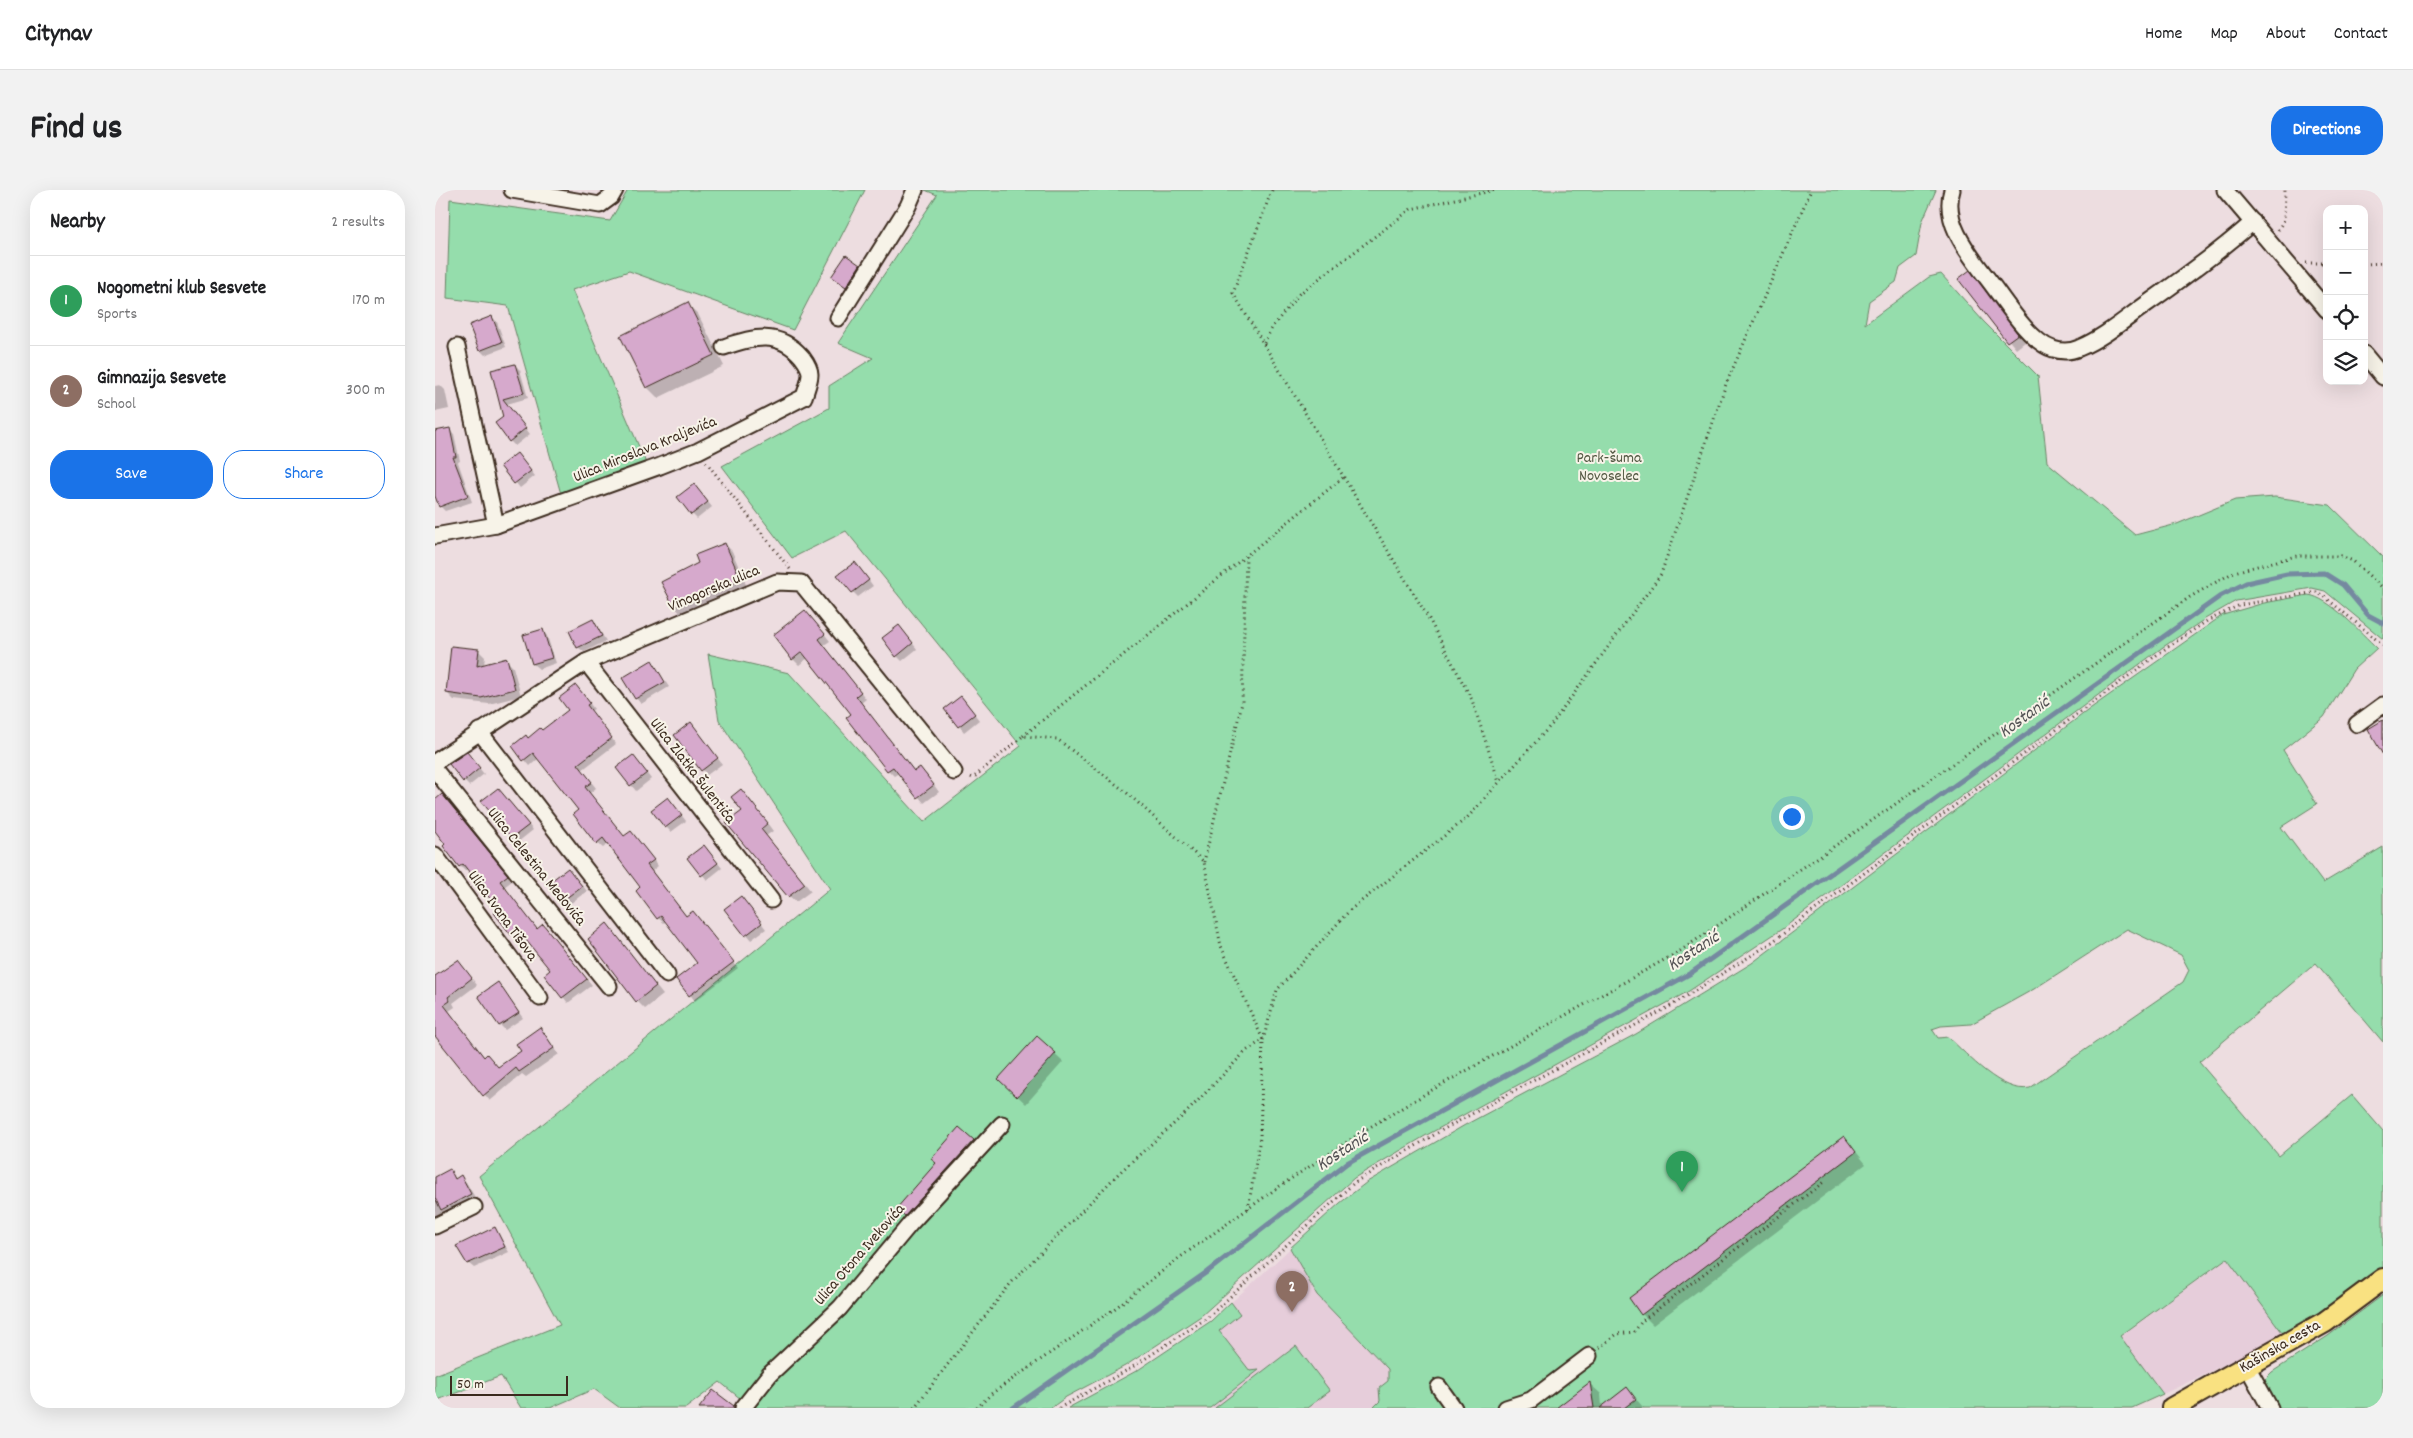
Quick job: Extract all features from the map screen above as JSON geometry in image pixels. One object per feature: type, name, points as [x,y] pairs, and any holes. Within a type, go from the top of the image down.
[{"type":"main road","name":"Kašinska cesta","points":[[2172,1408],[2325,1322],[2383,1279]]},
{"type":"street","points":[[512,190],[600,205],[611,197],[615,190]]},
{"type":"street","points":[[838,318],[908,206],[915,190]]},
{"type":"street","points":[[1952,190],[1950,205],[1953,221],[1961,241],[1981,269],[2041,343],[2064,352],[2077,349],[2098,338],[2186,276],[2253,222]]},
{"type":"street","points":[[2225,190],[2323,305]]},
{"type":"street","name":"Ulica Miroslava Kraljevića","points":[[435,536],[496,525],[698,451],[804,397],[810,374],[806,362],[795,348],[775,339],[752,338],[724,347]]},
{"type":"street","points":[[457,347],[496,525]]},
{"type":"street","points":[[2368,359],[2383,377]]},
{"type":"street","name":"Vinogorska ulica","points":[[435,762],[586,662],[777,582],[801,583]]},
{"type":"street","points":[[801,583],[953,772]]},
{"type":"street","name":"Ulica Zlatka Šulentića","points":[[586,662],[771,900]]},
{"type":"street","points":[[2357,724],[2383,706]]},
{"type":"street","points":[[479,732],[667,975]]},
{"type":"street","name":"Ulica Celestina Medovića","points":[[435,770],[609,986]]},
{"type":"street","name":"Ulica Ivana Tišova","points":[[435,855],[540,998]]},
{"type":"street","name":"Ulica Otona Ivekovića","points":[[743,1408],[770,1374],[840,1308],[911,1224],[1002,1124]]},
{"type":"street","points":[[435,1226],[474,1207]]},
{"type":"street","points":[[1506,1408],[1531,1400],[1589,1356]]},
{"type":"street","points":[[2247,1366],[2270,1408]]},
{"type":"street","points":[[1439,1388],[1454,1408]]},
{"type":"path","points":[[1272,190],[1233,293],[1345,476],[1429,619],[1471,700],[1499,782]]},
{"type":"path","points":[[1264,343],[1273,326],[1299,294],[1411,209],[1495,190]]},
{"type":"path","points":[[1248,1208],[1260,1138],[1263,1040],[1277,990],[1350,910],[1467,818],[1552,724],[1661,574],[1726,384],[1811,190]]},
{"type":"path","points":[[2269,242],[2284,220],[2285,190]]},
{"type":"path","points":[[2368,264],[2383,263]]},
{"type":"path","points":[[698,451],[801,583]]},
{"type":"path","points":[[953,772],[973,778],[1345,476]]},
{"type":"path","points":[[1246,556],[1242,703],[1204,862],[1221,946],[1263,1040]]},
{"type":"path","points":[[977,1408],[991,1394],[1114,1309],[1179,1258],[1248,1208],[1365,1130],[1680,950],[1871,822],[2190,597],[2235,572],[2296,556],[2341,556],[2353,562],[2383,588]]},
{"type":"path","points":[[1059,1408],[1131,1368],[1207,1318],[1355,1182],[1444,1129],[1669,1007],[1768,945],[2162,651],[2207,621],[2240,605],[2316,592],[2325,596],[2383,645]]},
{"type":"path","points":[[1023,736],[1057,739],[1126,792],[1204,862]]},
{"type":"path","points":[[913,1408],[1011,1283],[1119,1173],[1186,1113],[1246,1051],[1263,1040]]},
{"type":"path","points":[[1589,1356],[1617,1334],[1634,1332],[1642,1321],[1825,1181]]},
{"type":"shaded area","points":[[1307,1233],[1433,1408],[1068,1408],[1138,1370],[1211,1321]]},
{"type":"shaded area","points":[[2228,1258],[2285,1336],[2163,1394],[2120,1337]]},
{"type":"green space","points":[[628,190],[865,190],[793,330],[629,271],[572,290],[646,463],[561,494],[508,306],[447,298],[450,199],[610,221]]},
{"type":"green space","name":"Park-šuma Novoselec","points":[[925,190],[1936,190],[1922,222],[1916,256],[1900,268],[1896,282],[1869,301],[1865,324],[1929,277],[1941,274],[1984,322],[2038,376],[2047,462],[2135,535],[2177,524],[2235,500],[2275,497],[2330,505],[2383,557],[2383,639],[2325,591],[2312,588],[2236,601],[2163,647],[1782,929],[1689,991],[1425,1136],[1354,1178],[1201,1316],[1125,1366],[1066,1397],[1051,1408],[752,1408],[720,1382],[686,1408],[620,1408],[594,1389],[550,1408],[521,1408],[501,1376],[435,1401],[435,1375],[560,1325],[479,1176],[830,889],[719,720],[708,654],[789,673],[924,822],[1021,746],[846,531],[792,558],[722,466],[829,408],[829,386],[873,358],[838,343],[937,195]]},
{"type":"green space","points":[[2308,595],[2316,597],[2335,609],[2377,648],[2354,669],[2324,717],[2283,750],[2317,804],[2281,827],[2323,883],[2383,847],[2383,1042],[2316,963],[2199,1062],[2279,1156],[2352,1095],[2383,1131],[2383,1268],[2285,1336],[2227,1258],[2120,1336],[2163,1394],[2132,1408],[1373,1408],[1380,1401],[1379,1388],[1388,1381],[1388,1369],[1317,1295],[1290,1248],[1340,1203],[1367,1182],[1465,1125],[1636,1034],[1752,963],[2091,708],[2223,615],[2264,603]],"holes":[[[2127,929],[2181,955],[2189,970],[2183,982],[2030,1088],[2019,1088],[1997,1079],[1975,1063],[1948,1037],[1938,1038],[1932,1029],[1941,1026],[1971,1024],[2034,989]]]},
{"type":"green space","points":[[2383,1295],[2383,1408],[2263,1408],[2254,1390],[2272,1372],[2328,1336]]},
{"type":"green space","points":[[1231,1302],[1240,1314],[1219,1331],[1250,1371],[1259,1370],[1210,1408],[1068,1408],[1138,1370],[1211,1321]]},
{"type":"green space","points":[[1296,1346],[1330,1391],[1307,1408],[1215,1408]]},
{"type":"building","points":[[846,255],[860,265],[846,287],[831,277]]},
{"type":"building","points":[[1970,270],[2018,334],[2007,342],[1958,279]]},
{"type":"building","points":[[688,302],[714,355],[646,388],[620,336]]},
{"type":"building","points":[[492,316],[502,342],[479,351],[469,325]]},
{"type":"building","points":[[515,364],[524,393],[503,399],[526,428],[509,442],[495,423],[503,417],[491,370]]},
{"type":"building","points":[[450,428],[456,457],[453,457],[468,496],[439,507],[435,496],[435,431]]},
{"type":"building","points":[[517,453],[531,471],[514,484],[500,466]]},
{"type":"building","points":[[694,484],[708,502],[691,515],[677,497]]},
{"type":"building","points":[[725,543],[741,580],[710,593],[709,590],[674,607],[661,582],[698,563],[695,555]]},
{"type":"building","points":[[855,562],[869,580],[852,593],[837,575]]},
{"type":"building","points":[[805,610],[825,634],[819,639],[861,692],[856,696],[914,771],[920,767],[934,785],[917,798],[893,767],[887,771],[846,718],[851,714],[802,652],[792,660],[773,635]]},
{"type":"building","points":[[593,619],[602,636],[577,648],[569,631]]},
{"type":"building","points":[[899,625],[913,643],[896,657],[882,638]]},
{"type":"building","points":[[543,629],[552,658],[532,664],[523,635]]},
{"type":"building","points":[[451,646],[479,649],[477,666],[507,658],[515,689],[481,698],[446,693]]},
{"type":"building","points":[[652,660],[665,682],[635,699],[622,678]]},
{"type":"building","points":[[576,685],[590,703],[587,705],[612,738],[578,764],[592,782],[585,787],[624,836],[631,831],[654,860],[647,865],[686,916],[693,911],[734,962],[689,996],[676,979],[697,963],[661,916],[657,919],[636,891],[640,887],[603,838],[596,844],[573,814],[578,810],[533,753],[523,761],[512,746],[526,735],[528,738],[540,728],[542,730],[568,710],[559,698]]},
{"type":"building","points":[[961,696],[975,714],[958,727],[944,709]]},
{"type":"building","points":[[2383,720],[2383,755],[2368,729]]},
{"type":"building","points":[[691,722],[718,758],[701,771],[674,735]]},
{"type":"building","points":[[467,752],[480,768],[463,782],[449,764]]},
{"type":"building","points":[[633,755],[647,773],[630,786],[616,768]]},
{"type":"building","points":[[498,788],[529,825],[512,838],[481,801]]},
{"type":"building","points":[[741,789],[768,823],[761,829],[805,884],[788,897],[726,823],[742,811],[731,797]]},
{"type":"building","points":[[442,794],[508,875],[500,881],[537,929],[543,924],[587,979],[562,998],[544,975],[550,970],[518,930],[511,935],[494,913],[499,910],[463,864],[459,867],[443,846],[445,844],[435,831],[435,800]]},
{"type":"building","points":[[668,797],[682,815],[665,828],[651,810]]},
{"type":"building","points":[[704,845],[718,863],[701,876],[687,858]]},
{"type":"building","points":[[568,868],[582,886],[565,899],[551,881]]},
{"type":"building","points":[[741,896],[762,923],[745,936],[724,909]]},
{"type":"building","points":[[607,923],[656,986],[636,1002],[588,939]]},
{"type":"building","points":[[458,960],[472,978],[448,997],[450,1001],[444,1005],[484,1057],[487,1054],[498,1067],[521,1051],[516,1044],[540,1027],[554,1048],[519,1072],[516,1068],[483,1096],[435,1036],[435,976]]},
{"type":"building","points":[[498,982],[519,1013],[499,1026],[478,996]]},
{"type":"building","points":[[1037,1036],[1056,1053],[1017,1097],[998,1079]]},
{"type":"building","points":[[959,1127],[974,1140],[905,1216],[896,1209],[936,1163],[931,1159]]},
{"type":"building","points":[[1844,1136],[1856,1152],[1641,1315],[1629,1298]]},
{"type":"building","points":[[450,1169],[455,1179],[461,1175],[471,1194],[441,1210],[435,1198],[435,1177]]},
{"type":"building","points":[[495,1227],[505,1247],[467,1264],[456,1246]]},
{"type":"building","points":[[1590,1382],[1594,1408],[1556,1408]]},
{"type":"building","points":[[1627,1387],[1636,1399],[1624,1408],[1600,1408]]},
{"type":"building","points":[[713,1390],[734,1406],[734,1408],[699,1408]]},
{"type":"waterway","name":"Kostanić","points":[[1013,1408],[1207,1272],[1347,1163],[1691,973],[2222,595],[2246,583],[2287,574],[2324,573],[2343,585],[2368,615],[2383,623]]},
{"type":"place","name":"Nogometni klub Sesvete","points":[[1682,1192]]},
{"type":"place","name":"Gimnazija Sesvete","points":[[1292,1312]]}]
